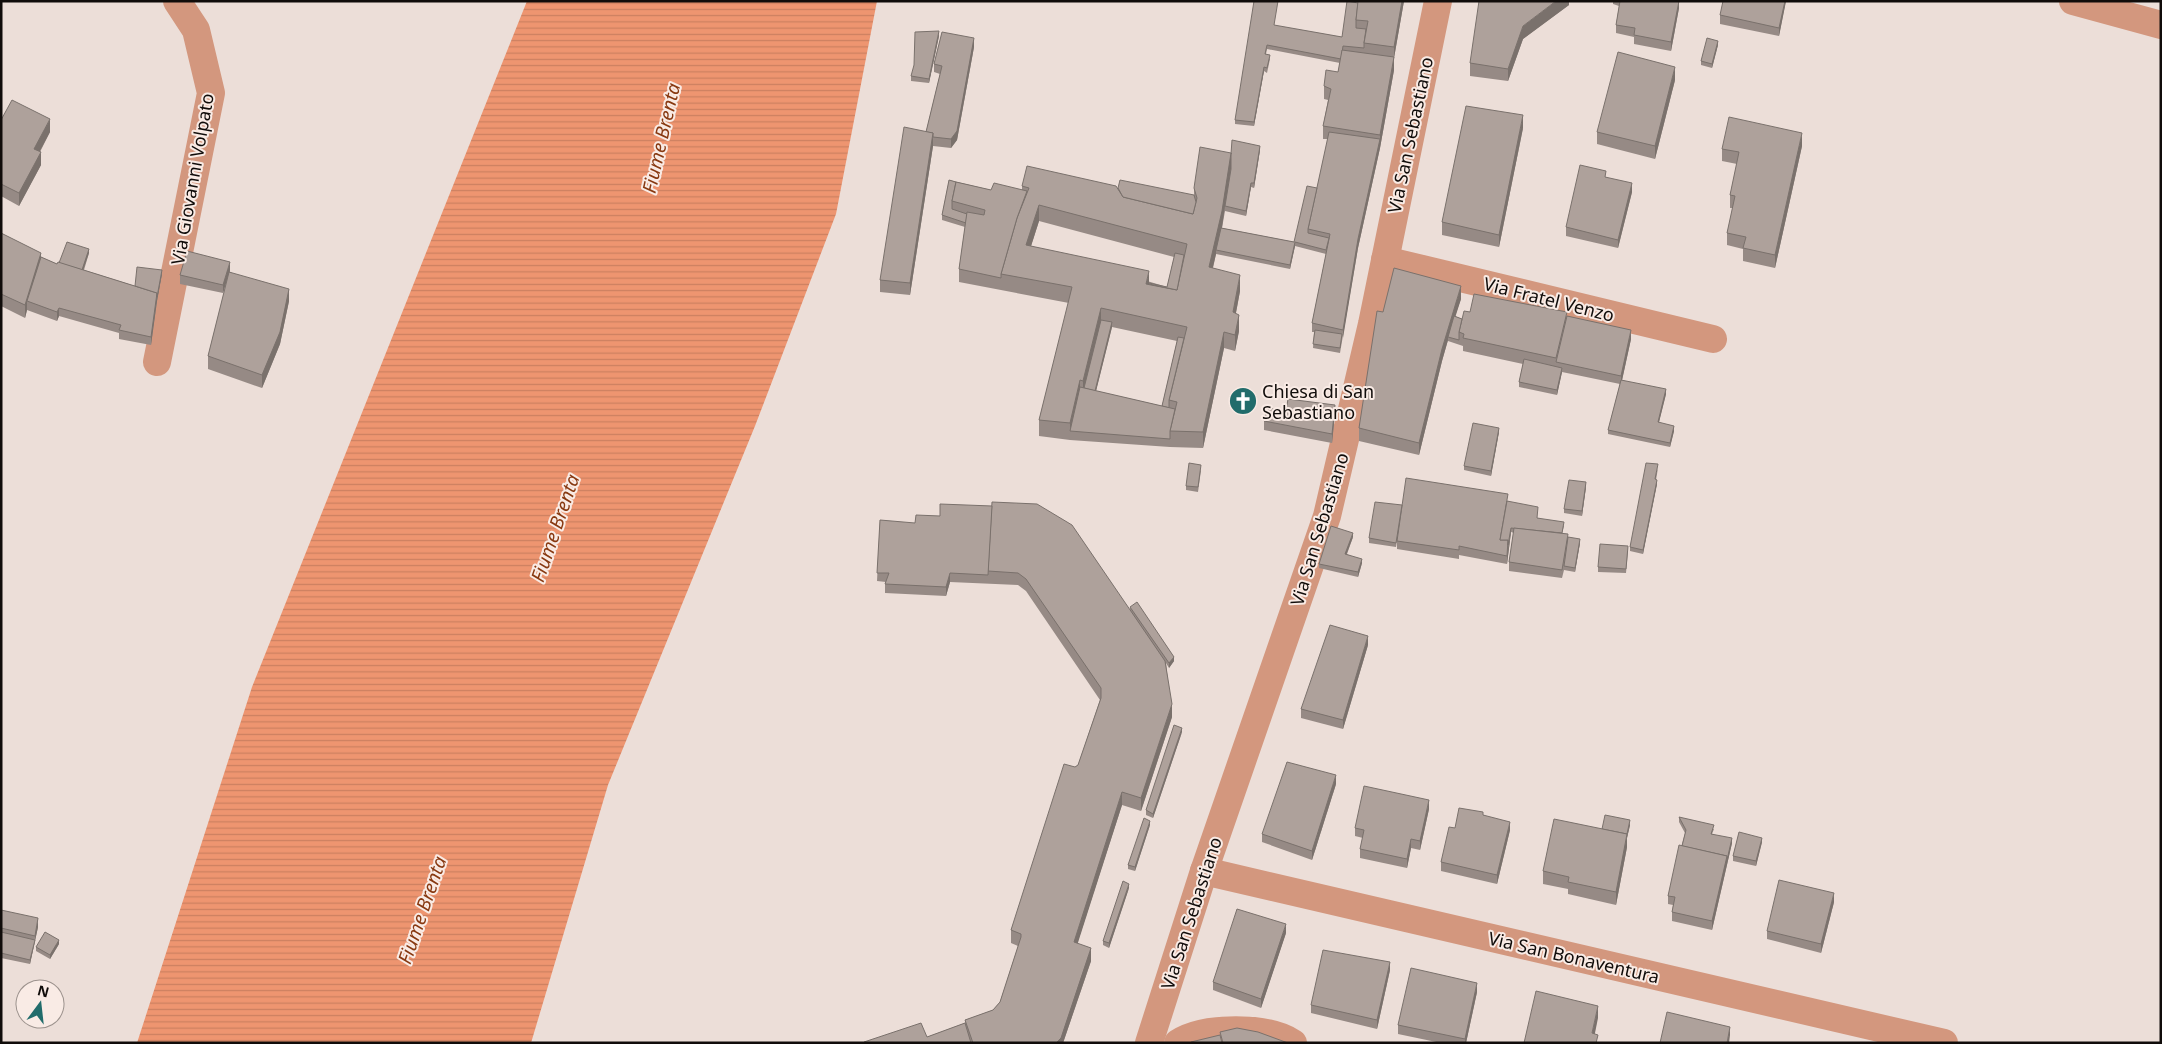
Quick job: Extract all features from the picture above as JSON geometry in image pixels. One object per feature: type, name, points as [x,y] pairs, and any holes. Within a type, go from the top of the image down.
[{"type":"street","name":"Via Giovanni Volpato","points":[[157,362],[211,93],[196,30],[177,1]]},
{"type":"street","name":"Via San Sebastiano","points":[[1149,1043],[1204,871],[1326,516],[1344,446],[1385,260],[1438,1]]},
{"type":"street","points":[[2073,1],[2161,25]]},
{"type":"street","name":"Via Fratel Venzo","points":[[1385,260],[1714,339]]},
{"type":"street","name":"Via San Bonaventura","points":[[1204,871],[1944,1043]]},
{"type":"street","points":[[1178,1043],[1184,1039],[1222,1031],[1252,1030],[1288,1039],[1293,1043]]},
{"type":"water","name":"Fiume Brenta","points":[[527,1],[877,1],[836,214],[755,426],[608,785],[531,1043],[137,1043],[252,687]]},
{"type":"building","points":[[1254,1],[1278,1],[1274,25],[1342,37],[1347,1],[1358,3],[1356,28],[1366,29],[1364,48],[1343,46],[1341,59],[1267,45],[1265,54],[1270,55],[1267,68],[1264,67],[1254,122],[1235,120]]},
{"type":"building","points":[[1358,1],[1402,1],[1394,47],[1364,43],[1368,21],[1356,20]]},
{"type":"building","points":[[1479,1],[1556,1],[1523,26],[1508,69],[1470,63]]},
{"type":"building","points":[[1620,1],[1679,1],[1671,42],[1634,35],[1635,28],[1616,25]]},
{"type":"building","points":[[1723,1],[1785,1],[1779,28],[1720,15]]},
{"type":"building","points":[[939,31],[929,79],[911,76],[914,65],[915,32]]},
{"type":"building","points":[[942,32],[974,38],[957,131],[951,139],[933,137],[933,133],[926,132],[942,66],[934,64]]},
{"type":"building","points":[[1707,38],[1718,41],[1712,64],[1701,61]]},
{"type":"building","points":[[1342,50],[1394,57],[1380,135],[1323,126],[1331,89],[1324,86],[1326,70],[1338,72]]},
{"type":"building","points":[[1618,52],[1675,67],[1655,146],[1597,132]]},
{"type":"building","points":[[12,100],[50,119],[34,149],[41,152],[19,193],[1,184],[1,120]]},
{"type":"building","points":[[1466,106],[1523,115],[1499,235],[1442,222]]},
{"type":"building","points":[[1729,117],[1802,133],[1775,255],[1743,248],[1746,237],[1727,233],[1735,196],[1730,195],[1739,152],[1722,149]]},
{"type":"building","points":[[904,127],[933,133],[910,283],[880,280]]},
{"type":"building","points":[[1329,132],[1380,139],[1358,239],[1343,330],[1312,323],[1330,234],[1308,229]]},
{"type":"building","points":[[1232,140],[1260,146],[1254,183],[1251,183],[1246,211],[1225,206],[1231,169]]},
{"type":"building","points":[[1200,147],[1231,153],[1222,211],[1209,267],[1240,275],[1233,312],[1239,315],[1235,335],[1224,332],[1203,432],[1170,431],[1177,402],[1169,400],[1187,327],[1101,308],[1083,381],[1080,380],[1070,423],[1039,420],[1072,287],[1001,274],[1017,218],[1029,188],[1022,186],[1027,166],[1116,186],[1123,197],[1193,214],[1197,198],[1194,188]],"holes":[[[1039,205],[1187,244],[1177,290],[1146,284],[1149,271],[1026,245]]]},
{"type":"building","points":[[1580,165],[1606,171],[1605,177],[1632,183],[1618,240],[1566,227]]},
{"type":"building","points":[[949,180],[956,182],[952,209],[967,214],[966,223],[942,215]]},
{"type":"building","points":[[1120,180],[1194,195],[1196,202],[1193,214],[1123,197],[1118,188]]},
{"type":"building","points":[[956,182],[991,190],[994,183],[1027,191],[1017,218],[1001,278],[959,269],[967,212],[984,215],[985,210],[952,201]]},
{"type":"building","points":[[1307,186],[1317,188],[1308,233],[1329,238],[1326,250],[1295,242],[1290,265],[1216,250],[1221,228],[1294,242]]},
{"type":"building","points":[[1,233],[41,253],[25,305],[1,294]]},
{"type":"building","points":[[67,242],[89,249],[82,270],[59,263]]},
{"type":"building","points":[[187,251],[230,262],[223,285],[180,275]]},
{"type":"building","points":[[1175,253],[1184,255],[1177,290],[1149,284],[1167,287]]},
{"type":"building","points":[[41,257],[57,264],[58,262],[157,293],[151,337],[119,330],[121,325],[59,308],[57,312],[27,301]]},
{"type":"building","points":[[137,267],[162,270],[157,297],[157,293],[135,286]]},
{"type":"building","points":[[1394,268],[1461,286],[1442,349],[1419,443],[1359,428],[1377,311],[1383,312]]},
{"type":"building","points":[[229,272],[289,289],[280,332],[262,375],[208,356]]},
{"type":"building","points":[[1474,294],[1567,312],[1556,358],[1463,338],[1464,334],[1459,332],[1464,311],[1470,312]]},
{"type":"building","points":[[1454,316],[1462,319],[1459,340],[1448,337]]},
{"type":"building","points":[[1567,316],[1631,330],[1621,376],[1556,362]]},
{"type":"building","points":[[1101,320],[1112,322],[1095,391],[1084,388]]},
{"type":"building","points":[[1315,330],[1342,334],[1340,348],[1313,344]]},
{"type":"building","points":[[1178,337],[1184,338],[1169,400],[1169,408],[1162,406]]},
{"type":"building","points":[[1524,359],[1562,368],[1557,390],[1519,382]]},
{"type":"building","points":[[1621,380],[1666,389],[1658,422],[1674,426],[1670,443],[1608,430]]},
{"type":"building","points":[[1080,387],[1175,409],[1170,439],[1070,431]]},
{"type":"building","points":[[1288,399],[1335,405],[1332,434],[1264,421],[1267,408],[1286,411]]},
{"type":"building","points":[[1473,423],[1499,428],[1491,471],[1464,466]]},
{"type":"building","points":[[1189,463],[1201,465],[1198,487],[1186,486]]},
{"type":"building","points":[[1646,463],[1658,464],[1655,479],[1657,480],[1643,550],[1630,547]]},
{"type":"building","points":[[1406,478],[1508,494],[1500,540],[1508,540],[1507,556],[1459,546],[1459,550],[1397,541]]},
{"type":"building","points":[[1569,480],[1586,482],[1582,511],[1564,509]]},
{"type":"building","points":[[1507,501],[1538,507],[1537,518],[1564,522],[1562,533],[1511,528],[1508,545],[1508,540],[1500,540]]},
{"type":"building","points":[[992,502],[1037,504],[1072,525],[1165,661],[1172,704],[1141,798],[1122,792],[1074,942],[1091,948],[1061,1038],[1056,1043],[973,1043],[965,1020],[993,1010],[1000,1002],[1021,937],[1021,934],[1011,930],[1064,764],[1075,767],[1078,765],[1101,698],[1101,688],[1026,579],[1018,573],[988,571]]},
{"type":"building","points":[[1375,502],[1402,505],[1396,543],[1369,538]]},
{"type":"building","points":[[940,504],[992,506],[988,575],[950,573],[946,587],[885,584],[889,573],[877,573],[880,520],[915,523],[916,515],[940,516]]},
{"type":"building","points":[[1331,526],[1353,533],[1345,554],[1362,559],[1358,572],[1319,564]]},
{"type":"building","points":[[1514,528],[1568,534],[1562,570],[1509,562]]},
{"type":"building","points":[[1568,537],[1580,539],[1575,568],[1564,566]]},
{"type":"building","points":[[1600,544],[1628,546],[1626,569],[1598,567]]},
{"type":"building","points":[[1137,602],[1174,657],[1169,663],[1130,607]]},
{"type":"building","points":[[1330,625],[1368,636],[1343,720],[1301,709]]},
{"type":"building","points":[[1174,725],[1182,728],[1153,814],[1146,810]]},
{"type":"building","points":[[1287,762],[1336,775],[1312,851],[1262,834]]},
{"type":"building","points":[[1364,786],[1429,800],[1420,841],[1411,839],[1407,859],[1360,849],[1364,830],[1355,828]]},
{"type":"building","points":[[1459,808],[1483,812],[1483,815],[1510,822],[1497,875],[1441,862],[1449,827],[1455,828]]},
{"type":"building","points":[[1605,815],[1630,820],[1627,834],[1602,829]]},
{"type":"building","points":[[1679,817],[1714,825],[1711,834],[1732,838],[1727,860],[1727,856],[1682,846],[1686,830]]},
{"type":"building","points":[[1144,818],[1150,821],[1135,867],[1128,865]]},
{"type":"building","points":[[1554,819],[1627,834],[1616,892],[1568,882],[1569,877],[1543,871]]},
{"type":"building","points":[[1739,832],[1762,838],[1756,861],[1733,856]]},
{"type":"building","points":[[1679,845],[1727,856],[1712,921],[1672,912],[1675,897],[1668,896]]},
{"type":"building","points":[[1779,880],[1834,893],[1821,944],[1767,931]]},
{"type":"building","points":[[1123,881],[1129,884],[1109,943],[1103,941]]},
{"type":"building","points":[[1237,909],[1286,924],[1261,999],[1213,982]]},
{"type":"building","points":[[1,910],[38,918],[35,936],[1,928]]},
{"type":"building","points":[[1,932],[35,940],[30,960],[1,953]]},
{"type":"building","points":[[45,932],[59,940],[50,955],[36,947]]},
{"type":"building","points":[[1323,950],[1390,962],[1377,1020],[1311,1005]]},
{"type":"building","points":[[1411,968],[1477,983],[1465,1039],[1398,1025]]},
{"type":"building","points":[[1536,991],[1598,1006],[1592,1033],[1598,1035],[1596,1043],[1524,1043]]},
{"type":"building","points":[[1667,1012],[1730,1027],[1727,1043],[1660,1043]]},
{"type":"building","points":[[921,1023],[927,1037],[965,1023],[971,1043],[864,1042]]},
{"type":"building","points":[[1237,1028],[1258,1032],[1288,1043],[1223,1043],[1220,1032]]},
{"type":"building","points":[[1220,1035],[1222,1043],[1190,1043],[1191,1042]]},
{"type":"place","name":"Chiesa di San Sebastiano","points":[[1243,401]]}]
